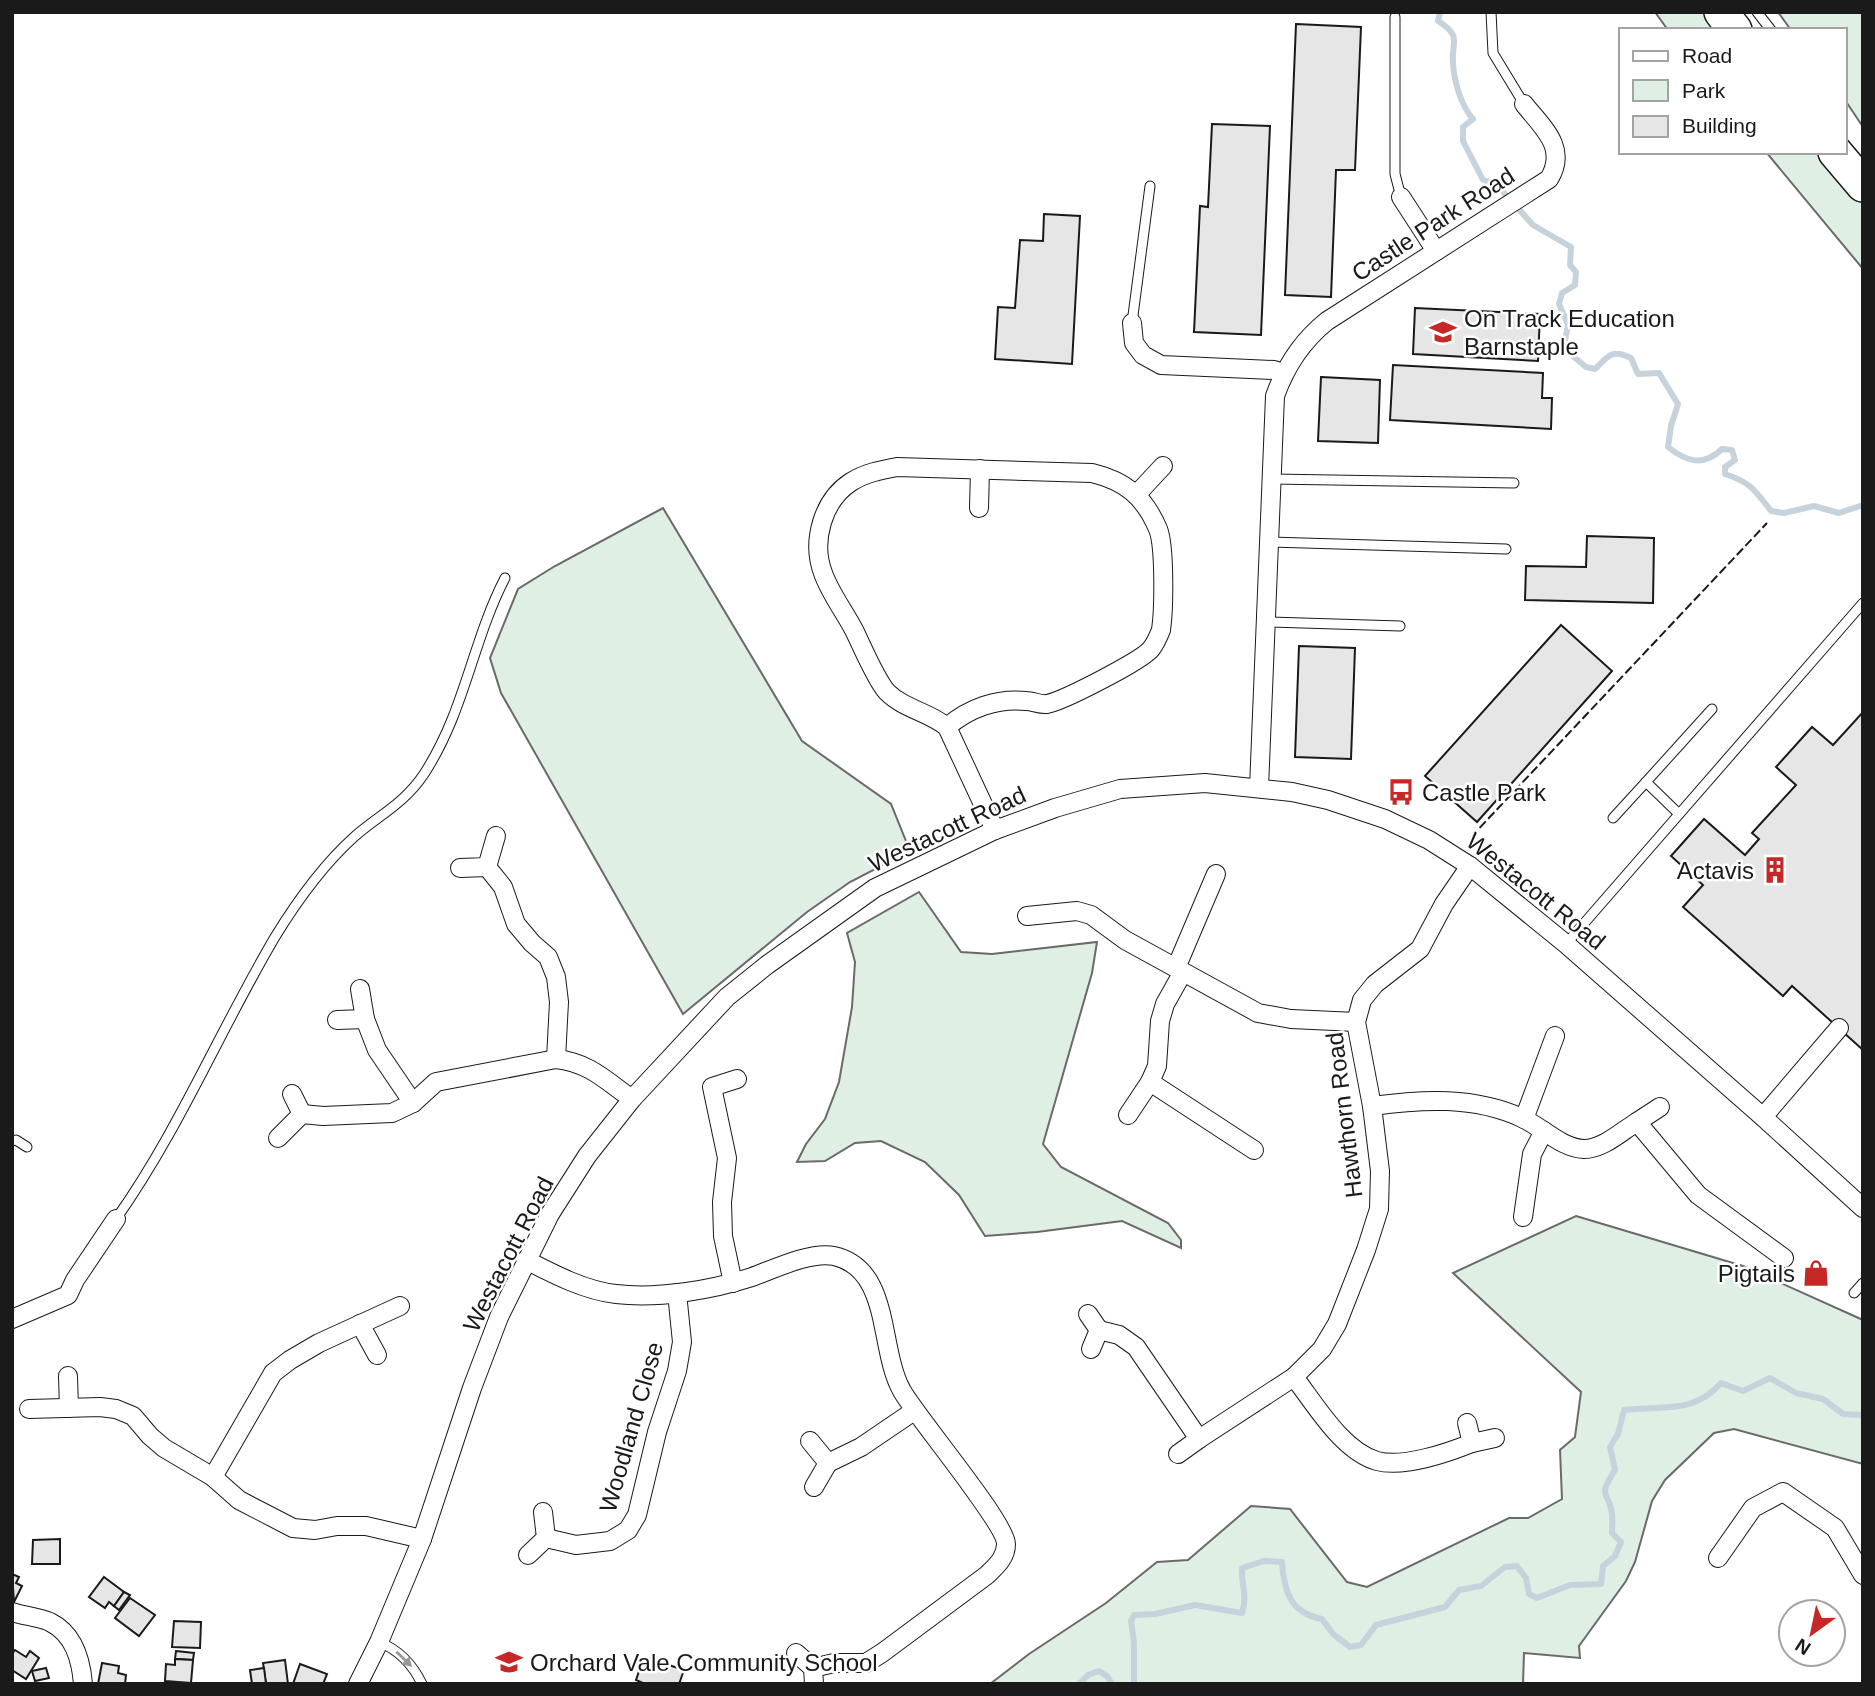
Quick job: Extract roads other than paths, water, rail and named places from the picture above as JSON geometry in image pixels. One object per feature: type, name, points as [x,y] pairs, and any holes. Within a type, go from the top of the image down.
[{"type":"highway","points":[[1721,12],[1733,28]]},
{"type":"highway","points":[[1837,154],[1863,185]]},
{"type":"street","name":"Castle Park Road","points":[[1259,788],[1275,396],[1283,373],[1310,335],[1327,321],[1549,179],[1556,167],[1555,144],[1524,104]]},
{"type":"street","points":[[1401,197],[1436,251]]},
{"type":"street","points":[[1132,323],[1135,343],[1143,355],[1161,365],[1274,370],[1283,373]]},
{"type":"street","points":[[1136,495],[1163,466]]},
{"type":"street","points":[[947,727],[980,706],[1026,701],[1045,704],[1061,699],[1151,650],[1160,632],[1160,536],[1153,517],[1136,495],[1115,479],[1092,473],[980,469],[897,467],[872,471],[850,482],[838,494],[824,514],[819,528],[822,572],[886,691],[907,706],[936,718],[947,727],[995,830]]},
{"type":"street","points":[[979,508],[980,469]]},
{"type":"street","name":"Westacott Road","points":[[358,1684],[379,1642],[422,1539],[472,1388],[499,1317],[550,1214],[587,1156],[632,1099],[727,997],[875,888],[995,830],[1055,808],[1120,789],[1205,783],[1292,792],[1353,807],[1429,840],[1470,866],[1566,944],[1863,1208]]},
{"type":"street","points":[[487,867],[496,836]]},
{"type":"street","name":"Hawthorn Road","points":[[1178,1454],[1294,1377],[1322,1349],[1337,1324],[1379,1209],[1380,1171],[1372,1106],[1356,1021],[1362,1000],[1375,984],[1420,949],[1444,904],[1470,866]]},
{"type":"street","points":[[487,867],[503,887],[516,924],[548,957],[559,1002],[556,1059]]},
{"type":"street","points":[[460,868],[487,867]]},
{"type":"street","points":[[1128,1115],[1150,1082],[1157,1066],[1160,1021],[1165,1004],[1216,874]]},
{"type":"street","points":[[1027,916],[1077,911],[1091,915],[1125,940],[1258,1013],[1291,1019],[1356,1021]]},
{"type":"street","points":[[360,989],[365,1019],[377,1050],[413,1103]]},
{"type":"street","points":[[337,1020],[365,1019]]},
{"type":"street","points":[[1763,1117],[1839,1028]]},
{"type":"street","points":[[1524,1119],[1556,1036]]},
{"type":"street","points":[[302,1114],[323,1116],[392,1113],[413,1103],[436,1082],[556,1059],[589,1067],[632,1099]]},
{"type":"street","points":[[733,1283],[723,1236],[722,1202],[727,1158],[712,1087],[737,1079]]},
{"type":"street","points":[[1150,1082],[1254,1150]]},
{"type":"street","points":[[292,1094],[302,1114]]},
{"type":"street","points":[[1372,1106],[1411,1100],[1450,1100],[1496,1108],[1524,1119],[1565,1144],[1584,1149],[1599,1146],[1660,1107]]},
{"type":"street","points":[[278,1138],[302,1114]]},
{"type":"street","points":[[1637,1122],[1699,1195],[1784,1258]]},
{"type":"street","points":[[1523,1217],[1532,1154],[1544,1130]]},
{"type":"street","points":[[12,1319],[68,1295],[116,1219]]},
{"type":"street","points":[[526,1260],[585,1286],[615,1294],[677,1293],[733,1283],[820,1254],[849,1262],[873,1287],[881,1312],[890,1364],[897,1382],[914,1411],[981,1500],[1003,1534],[1006,1544],[1001,1561],[987,1575],[866,1663],[834,1663],[814,1676],[796,1653]]},
{"type":"street","name":"Woodland Close","points":[[546,1538],[576,1545],[610,1541],[628,1530],[636,1515],[657,1432],[677,1371],[682,1342],[677,1293]]},
{"type":"street","points":[[213,1477],[273,1373],[299,1354],[400,1306]]},
{"type":"street","points":[[1088,1314],[1099,1331],[1119,1335],[1136,1347],[1199,1439]]},
{"type":"street","points":[[360,1324],[377,1355]]},
{"type":"street","points":[[1091,1349],[1099,1331]]},
{"type":"street","points":[[68,1376],[69,1408]]},
{"type":"street","points":[[1294,1377],[1343,1440],[1361,1454],[1378,1461],[1437,1457],[1472,1443],[1495,1438]]},
{"type":"street","points":[[29,1409],[116,1409],[133,1416],[164,1448],[213,1477],[239,1500],[293,1528],[315,1530],[337,1526],[366,1526],[422,1539]]},
{"type":"street","points":[[814,1487],[828,1463],[861,1447],[914,1411]]},
{"type":"street","points":[[1467,1423],[1472,1443]]},
{"type":"street","points":[[810,1441],[828,1463]]},
{"type":"street","points":[[1718,1558],[1753,1508],[1783,1492],[1835,1528],[1863,1575]]},
{"type":"street","points":[[528,1555],[546,1538],[543,1513]]},
{"type":"street","points":[[12,1612],[49,1621],[64,1632],[82,1665],[83,1684]]},
{"type":"lane","points":[[1491,12],[1493,53],[1524,104]]},
{"type":"lane","points":[[1757,12],[1769,28]]},
{"type":"lane","points":[[1395,17],[1395,174],[1401,197]]},
{"type":"lane","points":[[1132,323],[1150,186]]},
{"type":"lane","points":[[1272,479],[1514,483]]},
{"type":"lane","points":[[1269,541],[1506,550]]},
{"type":"lane","points":[[116,1219],[165,1143],[275,938],[312,881],[353,838],[408,796],[425,772],[458,708],[494,598],[505,578]]},
{"type":"lane","points":[[1566,944],[1863,603]]},
{"type":"lane","points":[[1266,622],[1400,626]]},
{"type":"lane","points":[[1613,818],[1712,709]]},
{"type":"lane","points":[[1646,782],[1679,814]]},
{"type":"lane","points":[[12,1141],[16,1140],[27,1147]]},
{"type":"lane","points":[[1854,1293],[1863,1283]]},
{"type":"lane","points":[[379,1642],[388,1645],[405,1659],[422,1684]]},
{"type":"waterway","points":[[1440,12],[1438,21],[1451,31],[1454,40],[1454,70],[1459,93],[1473,119],[1463,127],[1463,141],[1483,180],[1496,184],[1533,225],[1571,247],[1570,265],[1576,272],[1575,285],[1562,293],[1559,304],[1568,325],[1565,340],[1574,357],[1586,367],[1595,369],[1611,355],[1619,354],[1631,358],[1638,374],[1659,373],[1678,404],[1668,447],[1688,459],[1695,460],[1708,458],[1722,449],[1732,450],[1735,460],[1725,467],[1725,474],[1751,488],[1771,511],[1784,513],[1814,506],[1839,513],[1863,505]]},
{"type":"waterway","points":[[1134,1684],[1131,1621],[1134,1615],[1155,1614],[1195,1605],[1242,1613],[1242,1568],[1264,1561],[1282,1562],[1287,1591],[1296,1606],[1303,1612],[1322,1619],[1333,1634],[1350,1647],[1361,1645],[1376,1625],[1445,1607],[1459,1590],[1481,1586],[1505,1567],[1517,1566],[1526,1578],[1529,1594],[1537,1598],[1570,1585],[1601,1584],[1603,1566],[1615,1556],[1621,1542],[1612,1533],[1612,1514],[1605,1491],[1615,1470],[1610,1447],[1618,1434],[1624,1410],[1676,1407],[1699,1400],[1721,1383],[1743,1391],[1770,1378],[1796,1393],[1823,1399],[1843,1414],[1863,1415]]},
{"type":"waterway","points":[[1079,1684],[1088,1675],[1099,1671],[1107,1676],[1112,1684]]},
{"type":"place","name":"On Track Education Barnstaple","points":[[1443,332]]},
{"type":"place","name":"Castle Park","points":[[1401,792]]},
{"type":"place","name":"Actavis","points":[[1775,870]]},
{"type":"place","name":"Pigtails","points":[[1816,1273]]},
{"type":"place","name":"Orchard Vale Community School","points":[[509,1662]]}]
